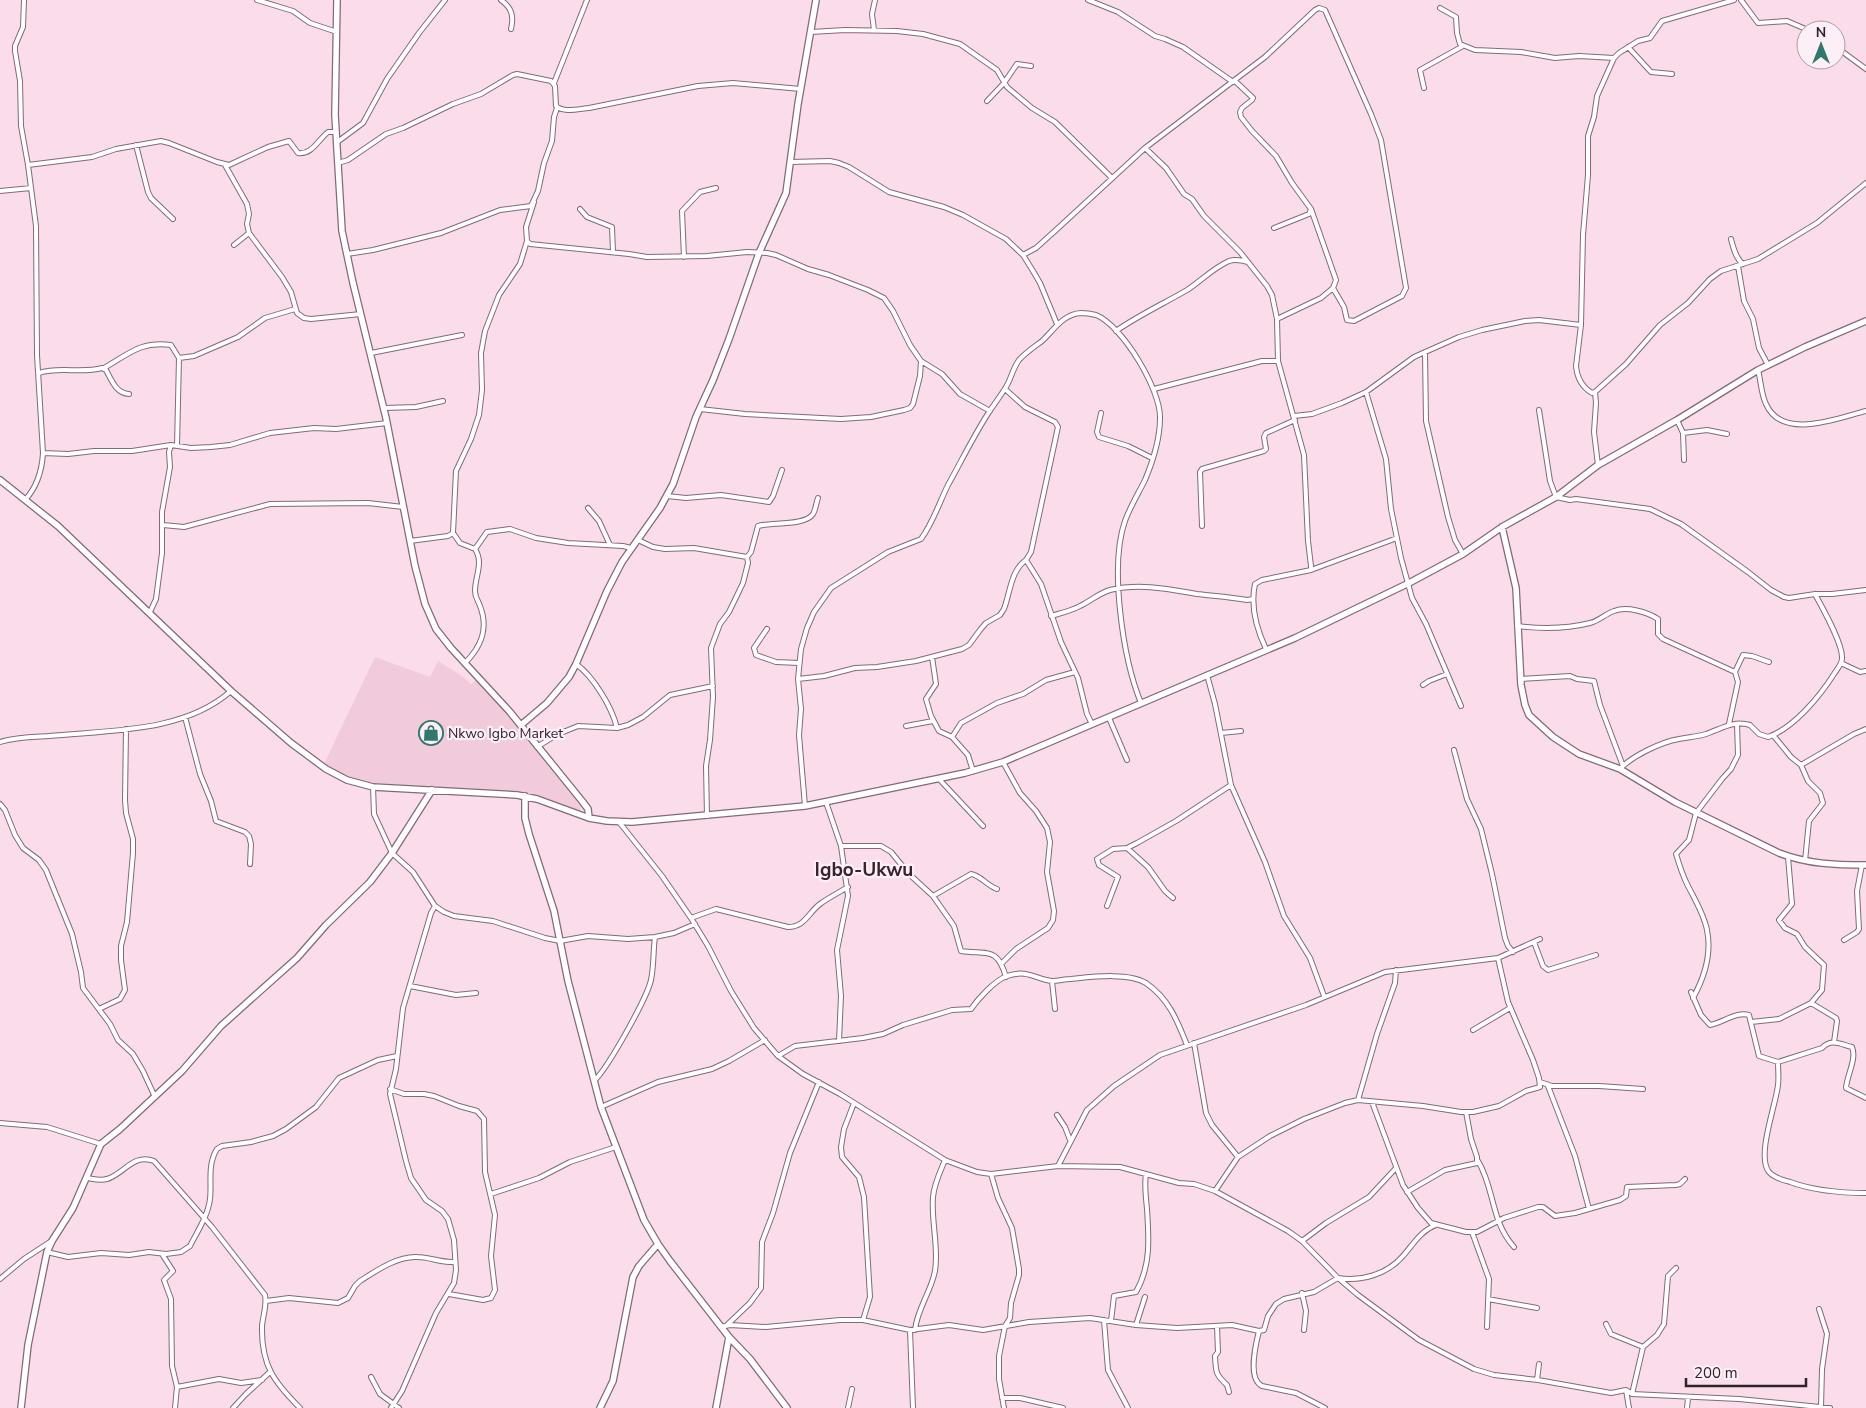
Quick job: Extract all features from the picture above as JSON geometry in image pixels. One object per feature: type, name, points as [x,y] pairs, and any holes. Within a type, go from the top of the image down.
[{"type":"main road","points":[[337,0],[336,143],[342,232],[384,408],[422,595],[436,629],[521,725],[537,748],[584,803],[588,810],[589,818]]},
{"type":"main road","points":[[521,725],[559,690],[576,664],[614,577],[631,548],[667,496],[700,408],[729,339],[760,253],[786,193],[816,0]]},
{"type":"main road","points":[[0,480],[58,526],[231,691],[326,769],[347,780],[373,787],[525,796],[581,816],[619,822],[707,816],[805,806],[973,771],[1003,762],[1109,718],[1295,638],[1409,583],[1463,554],[1502,527],[1556,497],[1598,466],[1758,370],[1798,350],[1866,321]]},
{"type":"main road","points":[[1502,527],[1516,588],[1520,679],[1525,705],[1529,715],[1535,722],[1553,737],[1579,754],[1622,768],[1696,813],[1788,857],[1830,865],[1864,865]]},
{"type":"main road","points":[[21,1408],[28,1345],[47,1252],[73,1208],[101,1144],[120,1129],[182,1071],[221,1026],[297,958],[326,925],[370,882],[392,853],[432,790]]},
{"type":"main road","points":[[525,796],[525,818],[554,911],[579,1025],[601,1107],[641,1213],[658,1244],[724,1326],[729,1337],[750,1359],[788,1408]]},
{"type":"main road","points":[[581,816],[584,803]]},
{"type":"main road","points":[[600,1408],[612,1381],[633,1277],[639,1266],[658,1244]]},
{"type":"main road","points":[[716,1408],[729,1337]]},
{"type":"street","points":[[24,0],[23,28],[15,46],[15,51],[20,81],[21,126],[32,188],[36,226],[39,373],[43,453],[37,482],[26,500]]},
{"type":"street","points":[[257,0],[293,11],[310,23],[337,32]]},
{"type":"street","points":[[336,143],[363,123],[388,79],[419,33],[445,0]]},
{"type":"street","points":[[501,0],[507,4],[512,13],[511,29]]},
{"type":"street","points":[[410,541],[448,536],[455,529],[456,471],[474,433],[479,415],[482,390],[481,353],[485,331],[498,295],[520,264],[527,241],[526,227],[552,141],[554,117],[557,108],[555,104],[554,83],[586,0]]},
{"type":"street","points":[[874,30],[872,14],[875,0]]},
{"type":"street","points":[[1088,0],[1118,12],[1155,36],[1183,47],[1234,81],[1253,98],[1242,108],[1240,117],[1276,156],[1292,183],[1311,209],[1336,280],[1334,288],[1321,298],[1277,319]]},
{"type":"street","points":[[1595,392],[1592,393],[1584,388],[1576,373],[1588,175],[1588,136],[1594,117],[1596,96],[1614,58],[1628,47],[1650,38],[1662,21],[1734,0]]},
{"type":"street","points":[[1741,0],[1758,23],[1787,21],[1796,25]]},
{"type":"street","points":[[1023,255],[1036,248],[1145,148],[1266,57],[1319,8],[1325,10],[1372,114],[1380,140],[1406,288],[1402,296],[1350,322],[1347,320],[1344,307],[1334,288]]},
{"type":"street","points":[[1440,8],[1456,16],[1459,42],[1463,46],[1484,51],[1521,52],[1555,58],[1579,56],[1614,58]]},
{"type":"street","points":[[811,32],[874,30],[923,34],[960,44],[996,70],[1007,87],[1032,108],[1062,128],[1112,178]]},
{"type":"street","points":[[1424,88],[1420,70],[1463,46]]},
{"type":"street","points":[[1628,47],[1651,72],[1672,74]]},
{"type":"street","points":[[1846,55],[1866,69]]},
{"type":"street","points":[[987,101],[1004,83],[1017,64],[1031,66]]},
{"type":"street","points":[[338,163],[348,160],[386,134],[404,128],[452,104],[481,94],[513,74],[533,76],[554,83]]},
{"type":"street","points":[[557,108],[571,110],[589,108],[715,84],[752,84],[801,89]]},
{"type":"street","points":[[28,164],[92,157],[116,149],[161,141],[225,165],[289,141],[298,153],[304,154],[312,149],[325,134],[331,131],[336,132]]},
{"type":"street","points":[[136,145],[148,192],[151,198],[173,219]]},
{"type":"street","points":[[1145,148],[1166,168],[1184,194],[1192,199],[1204,216],[1248,262],[1272,295],[1277,319],[1278,361],[1304,455],[1311,570]]},
{"type":"street","points":[[790,162],[830,161],[844,165],[888,192],[918,199],[963,214],[1006,239],[1023,255],[1040,283],[1057,324]]},
{"type":"street","points":[[225,165],[247,204],[249,214],[248,233],[282,277],[291,292],[295,310],[301,316],[311,319],[361,314]]},
{"type":"street","points":[[1598,466],[1594,432],[1595,392],[1626,364],[1660,325],[1683,307],[1710,279],[1721,271],[1758,259],[1817,224],[1866,183]]},
{"type":"street","points":[[0,191],[32,188]]},
{"type":"street","points":[[684,257],[682,211],[700,192],[716,188]]},
{"type":"street","points":[[347,254],[373,250],[441,233],[500,210],[527,207],[534,202]]},
{"type":"street","points":[[518,208],[530,213]]},
{"type":"street","points":[[580,209],[587,217],[612,227],[613,252]]},
{"type":"street","points":[[1274,228],[1309,214],[1311,209]]},
{"type":"street","points":[[234,245],[248,233]]},
{"type":"street","points":[[1731,239],[1736,255],[1740,262],[1744,264]]},
{"type":"street","points":[[527,241],[530,244],[540,246],[647,257],[760,253],[776,256],[829,275],[884,298],[893,311],[910,346],[921,361],[942,374],[960,394],[990,411]]},
{"type":"street","points":[[1116,331],[1151,308],[1186,290],[1221,265],[1239,260],[1248,262]]},
{"type":"street","points":[[1738,266],[1744,301],[1754,319],[1759,348],[1768,365]]},
{"type":"street","points":[[179,358],[194,356],[238,337],[265,318],[295,310]]},
{"type":"street","points":[[805,806],[799,735],[801,709],[798,679],[799,663],[807,628],[814,612],[831,588],[888,552],[921,539],[948,484],[990,411],[1005,389],[1019,360],[1044,339],[1057,324],[1076,314],[1097,315],[1116,331],[1141,364],[1154,389],[1160,407],[1160,418],[1146,478],[1122,530],[1119,588],[1124,642],[1131,676],[1141,703]]},
{"type":"street","points":[[1202,526],[1200,472],[1202,469],[1264,451],[1266,449],[1264,437],[1266,433],[1294,418],[1327,410],[1366,392],[1414,357],[1469,334],[1516,322],[1539,320],[1580,324]]},
{"type":"street","points":[[371,352],[462,335]]},
{"type":"street","points":[[39,373],[59,369],[87,371],[104,368],[144,345],[156,343],[171,345],[179,358],[177,446]]},
{"type":"street","points":[[1425,352],[1424,404],[1426,421],[1448,517],[1455,540],[1463,554]]},
{"type":"street","points":[[1154,389],[1262,360],[1278,361]]},
{"type":"street","points":[[700,408],[745,414],[841,419],[871,417],[904,410],[910,408],[913,404],[920,376],[921,361]]},
{"type":"street","points":[[104,368],[118,391],[123,394],[129,394]]},
{"type":"street","points":[[1758,370],[1765,403],[1769,410],[1782,421],[1804,425],[1819,424],[1866,411]]},
{"type":"street","points":[[798,679],[824,676],[855,668],[877,667],[932,657],[969,645],[986,623],[1000,615],[1004,609],[1017,570],[1031,552],[1058,427],[1055,422],[1026,407],[1005,389]]},
{"type":"street","points":[[1366,392],[1386,459],[1397,538],[1412,598],[1426,624],[1461,706]]},
{"type":"street","points":[[384,408],[416,407],[443,401]]},
{"type":"street","points":[[1539,410],[1550,481],[1556,497],[1650,508],[1694,533],[1779,595],[1789,598],[1866,590]]},
{"type":"street","points":[[1102,413],[1097,432],[1099,437],[1128,446],[1152,458]]},
{"type":"street","points":[[1677,420],[1683,433],[1684,460]]},
{"type":"street","points":[[43,453],[132,452],[171,445],[191,448],[211,447],[230,445],[270,433],[314,428],[336,429],[387,423]]},
{"type":"street","points":[[1683,433],[1707,430],[1727,434]]},
{"type":"street","points":[[150,612],[156,600],[162,553],[162,512],[170,467],[169,452],[171,445]]},
{"type":"street","points":[[667,496],[686,498],[721,495],[769,502],[782,470]]},
{"type":"street","points":[[707,816],[706,766],[713,686],[711,648],[720,624],[729,612],[743,584],[748,563],[747,557],[751,552],[758,526],[808,519],[813,514],[818,498]]},
{"type":"street","points":[[163,525],[184,527],[270,504],[368,503],[403,507]]},
{"type":"street","points":[[588,508],[598,521],[610,546]]},
{"type":"street","points":[[475,550],[487,532],[504,529],[568,544],[631,548]]},
{"type":"street","points":[[453,533],[460,542],[475,550],[480,560],[476,579],[476,596],[484,628],[479,648],[465,663]]},
{"type":"street","points":[[1266,649],[1256,625],[1253,599],[1255,584],[1258,581],[1311,570],[1397,538]]},
{"type":"street","points":[[638,540],[665,549],[694,548],[747,557]]},
{"type":"street","points":[[1026,560],[1041,584],[1061,642],[1080,682],[1087,714],[1092,724]]},
{"type":"street","points":[[1051,616],[1079,607],[1100,594],[1119,588],[1152,587],[1247,600],[1253,599]]},
{"type":"street","points":[[1520,679],[1570,676],[1577,679],[1594,681],[1600,705],[1622,768],[1629,761],[1665,742],[1706,734],[1729,724],[1750,725],[1759,734],[1764,736],[1773,735],[1809,706],[1826,687],[1842,660],[1841,650],[1815,594]]},
{"type":"street","points":[[1517,626],[1537,629],[1582,624],[1599,620],[1619,610],[1640,611],[1658,620],[1658,634],[1663,640],[1736,672]]},
{"type":"street","points":[[766,629],[754,648],[756,654],[776,662],[799,663]]},
{"type":"street","points":[[1729,724],[1738,682],[1736,672],[1743,655],[1769,662]]},
{"type":"street","points":[[932,657],[936,684],[925,701],[939,731],[952,738],[968,755],[973,771]]},
{"type":"street","points":[[1840,663],[1860,672],[1866,671]]},
{"type":"street","points":[[576,664],[590,676],[610,708],[617,728]]},
{"type":"street","points":[[952,738],[961,723],[997,703],[1023,694],[1046,680],[1075,672]]},
{"type":"street","points":[[1423,685],[1429,680],[1447,674]]},
{"type":"street","points":[[1207,675],[1215,704],[1231,785],[1265,862],[1284,916],[1310,958],[1324,996]]},
{"type":"street","points":[[537,748],[556,735],[578,726],[617,728],[628,725],[643,717],[670,695],[713,686]]},
{"type":"street","points":[[0,742],[21,738],[126,729],[185,717],[210,708],[231,691]]},
{"type":"street","points":[[185,717],[200,774],[211,801],[216,821],[240,830],[249,836],[251,844],[250,864]]},
{"type":"street","points":[[1109,718],[1127,760]]},
{"type":"street","points":[[906,726],[933,721]]},
{"type":"street","points":[[1693,998],[1706,971],[1708,930],[1682,874],[1676,854],[1689,840],[1696,813],[1731,770],[1738,755],[1737,724]]},
{"type":"street","points":[[99,1009],[120,999],[125,990],[121,946],[127,922],[133,853],[133,839],[126,813],[125,800],[126,729]]},
{"type":"street","points":[[1801,764],[1866,729]]},
{"type":"street","points":[[1221,733],[1241,731]]},
{"type":"street","points":[[1773,735],[1791,757],[1801,764],[1808,781],[1820,793],[1823,803],[1809,821],[1805,861]]},
{"type":"street","points":[[1454,750],[1468,798],[1478,820],[1508,946],[1513,952]]},
{"type":"street","points":[[1002,963],[1016,949],[1048,928],[1053,920],[1054,912],[1047,872],[1050,842],[1047,828],[1036,811],[1020,793],[1003,762]]},
{"type":"street","points":[[939,779],[983,826]]},
{"type":"street","points":[[1107,906],[1118,877],[1115,873],[1099,865],[1097,859],[1114,849],[1127,848],[1176,821],[1231,785]]},
{"type":"street","points":[[373,787],[374,814],[392,853],[413,872],[435,906],[444,912],[454,916],[493,921],[560,941],[588,936],[628,939],[655,937],[674,933],[695,924]]},
{"type":"street","points":[[826,802],[841,846],[848,887],[848,896],[837,950],[841,996],[839,1041]]},
{"type":"street","points":[[0,804],[5,810],[15,835],[23,848],[39,860],[46,870],[72,934],[82,972],[83,988],[110,1024],[118,1040],[133,1054],[155,1097]]},
{"type":"street","points":[[619,822],[662,876],[691,918],[731,991],[754,1028],[778,1056],[803,1074],[854,1103],[945,1160],[977,1172],[991,1174],[1058,1166],[1120,1167],[1179,1183],[1194,1184],[1215,1191],[1270,1220],[1302,1240],[1358,1296],[1419,1340],[1474,1369],[1494,1375],[1537,1380],[1610,1394],[1626,1390],[1632,1394],[1776,1402],[1830,1408]]},
{"type":"street","points":[[841,846],[881,846],[891,852],[909,874],[920,882],[933,896],[954,926],[961,951],[991,954],[1002,963],[1006,977]]},
{"type":"street","points":[[1127,848],[1148,868],[1165,891],[1174,898]]},
{"type":"street","points":[[1751,1022],[1779,1019],[1810,1003],[1822,990],[1824,965],[1805,947],[1797,934],[1785,928],[1779,920],[1792,904],[1788,857]]},
{"type":"street","points":[[1844,940],[1858,930],[1856,891],[1864,865]]},
{"type":"street","points":[[933,896],[971,874],[978,876],[985,883],[997,889]]},
{"type":"street","points":[[691,918],[716,909],[792,927],[805,921],[812,910],[848,887]]},
{"type":"street","points":[[392,1407],[406,1383],[436,1313],[454,1283],[454,1240],[446,1215],[426,1200],[412,1178],[391,1102],[390,1089],[396,1068],[403,1008],[431,913],[435,906]]},
{"type":"street","points":[[594,1081],[604,1070],[649,986],[655,937]]},
{"type":"street","points":[[1058,1166],[1087,1110],[1114,1086],[1160,1055],[1298,1008],[1385,972],[1498,958],[1540,939]]},
{"type":"street","points":[[1534,942],[1543,966],[1548,970],[1596,955]]},
{"type":"street","points":[[1215,1191],[1238,1157],[1270,1136],[1334,1106],[1358,1100],[1466,1112],[1487,1110],[1499,1106],[1526,1091],[1538,1088],[1540,1082],[1533,1060],[1510,1008],[1498,958]]},
{"type":"street","points":[[1358,1100],[1377,1034],[1395,984],[1396,970]]},
{"type":"street","points":[[778,1056],[794,1046],[883,1034],[903,1025],[952,1010],[971,1009],[979,998],[1006,977],[1031,974],[1052,981],[1130,976],[1145,982],[1168,1003],[1187,1046]]},
{"type":"street","points":[[1052,981],[1055,1010]]},
{"type":"street","points":[[410,986],[456,994],[476,994]]},
{"type":"street","points":[[1691,992],[1701,1015],[1710,1025],[1719,1024],[1741,1014],[1749,1015],[1759,1056],[1778,1062],[1822,1048],[1826,1043],[1834,1042],[1852,1047],[1854,1052],[1846,1088],[1866,1098]]},
{"type":"street","points":[[1810,1003],[1836,1018],[1834,1042]]},
{"type":"street","points":[[1473,1030],[1510,1008]]},
{"type":"street","points":[[601,1107],[658,1082],[712,1068],[729,1061],[765,1040]]},
{"type":"street","points":[[1194,1044],[1206,1113],[1212,1125],[1238,1157]]},
{"type":"street","points":[[47,1252],[68,1257],[101,1253],[122,1255],[149,1252],[162,1254],[185,1250],[190,1246],[204,1218],[210,1200],[210,1170],[217,1149],[222,1146],[251,1142],[273,1136],[316,1107],[339,1078],[378,1060],[397,1056]]},
{"type":"street","points":[[1778,1062],[1778,1084],[1766,1136],[1765,1161],[1769,1172],[1775,1177],[1812,1189],[1830,1192],[1866,1193]]},
{"type":"street","points":[[724,1326],[750,1303],[761,1288],[762,1242],[773,1213],[790,1153],[819,1082]]},
{"type":"street","points":[[1540,1082],[1548,1086],[1643,1089]]},
{"type":"street","points":[[1548,1086],[1575,1156],[1589,1210]]},
{"type":"street","points":[[390,1089],[404,1094],[434,1096],[459,1106],[471,1108],[484,1119],[485,1172],[496,1215],[491,1256],[495,1282],[493,1295],[491,1298],[483,1300],[449,1294]]},
{"type":"street","points":[[1372,1102],[1396,1168],[1407,1192],[1426,1218],[1436,1225],[1472,1232],[1490,1226],[1497,1220],[1538,1207],[1542,1207],[1555,1216],[1560,1216],[1589,1210],[1620,1200],[1626,1196],[1627,1187],[1676,1185],[1685,1179]]},
{"type":"street","points":[[854,1103],[844,1129],[841,1147],[842,1157],[859,1177],[864,1197],[870,1297],[863,1320]]},
{"type":"street","points":[[1466,1112],[1478,1161],[1483,1170],[1497,1220],[1503,1234],[1514,1247]]},
{"type":"street","points":[[1057,1115],[1065,1127],[1070,1140]]},
{"type":"street","points":[[0,1123],[46,1127],[101,1144]]},
{"type":"street","points":[[491,1194],[539,1178],[570,1162],[616,1147]]},
{"type":"street","points":[[87,1178],[108,1179],[131,1162],[142,1159],[154,1161],[204,1218],[265,1295],[262,1335],[270,1372],[284,1392],[300,1408]]},
{"type":"street","points":[[913,1408],[912,1330],[934,1274],[936,1257],[933,1199],[934,1189],[945,1160]]},
{"type":"street","points":[[1407,1192],[1445,1170],[1475,1164],[1478,1161]]},
{"type":"street","points":[[1302,1240],[1369,1197],[1396,1168]]},
{"type":"street","points":[[991,1174],[998,1198],[1012,1228],[1019,1268],[1019,1275],[1011,1303],[1010,1318],[1005,1326],[999,1356],[998,1369],[1004,1408]]},
{"type":"street","points":[[1111,1321],[1114,1296],[1136,1292],[1148,1263],[1146,1174]]},
{"type":"street","points":[[1325,1408],[1296,1393],[1258,1384],[1254,1363],[1262,1330],[1268,1316],[1276,1304],[1284,1299],[1314,1292],[1338,1278],[1351,1280],[1380,1273],[1390,1268],[1422,1233],[1436,1225]]},
{"type":"street","points":[[1472,1232],[1489,1278],[1487,1327]]},
{"type":"street","points":[[0,1279],[24,1259],[52,1241]]},
{"type":"street","points":[[162,1254],[172,1271],[164,1280],[171,1299],[172,1366],[177,1387],[175,1408]]},
{"type":"street","points":[[266,1301],[289,1298],[338,1303],[348,1298],[360,1281],[400,1260],[417,1257],[442,1262],[455,1262]]},
{"type":"street","points":[[1632,1394],[1643,1347],[1656,1335],[1664,1324],[1668,1276],[1676,1268]]},
{"type":"street","points":[[1302,1294],[1306,1310],[1304,1330]]},
{"type":"street","points":[[1136,1325],[1144,1297]]},
{"type":"street","points":[[1488,1299],[1537,1308]]},
{"type":"street","points":[[1819,1309],[1827,1334],[1822,1369],[1821,1407]]},
{"type":"street","points":[[724,1326],[766,1327],[840,1320],[863,1320],[912,1330],[950,1325],[982,1330],[1052,1320],[1090,1318],[1136,1325],[1177,1328],[1232,1325],[1262,1330],[1266,1336]]},
{"type":"street","points":[[1104,1320],[1108,1370],[1128,1408]]},
{"type":"street","points":[[1606,1324],[1611,1334],[1633,1341],[1643,1347]]},
{"type":"street","points":[[1217,1326],[1218,1352],[1215,1356],[1216,1371],[1217,1376],[1228,1385],[1229,1392]]},
{"type":"street","points":[[1537,1380],[1539,1364]]},
{"type":"street","points":[[233,1408],[270,1372]]},
{"type":"street","points":[[371,1377],[380,1394],[392,1407],[399,1408]]},
{"type":"street","points":[[177,1387],[219,1379],[241,1383],[262,1380]]},
{"type":"street","points":[[848,1408],[852,1389]]},
{"type":"street","points":[[1626,1390],[1629,1408]]},
{"type":"street","points":[[1002,1398],[1020,1398],[1062,1408]]},
{"type":"street","points":[[1687,1408],[1688,1398]]},
{"type":"street","points":[[1775,1408],[1776,1402]]},
{"type":"shaded area","name":"Nkwo Igbo Market","points":[[375,657],[430,677],[438,661],[471,684],[477,679],[512,716],[581,803],[580,812],[523,793],[361,782],[343,775],[324,764]]},
{"type":"place","name":"Nkwo Igbo Market","points":[[431,733]]},
{"type":"district","name":"Igbo-Ukwu","points":[[864,870]]}]
